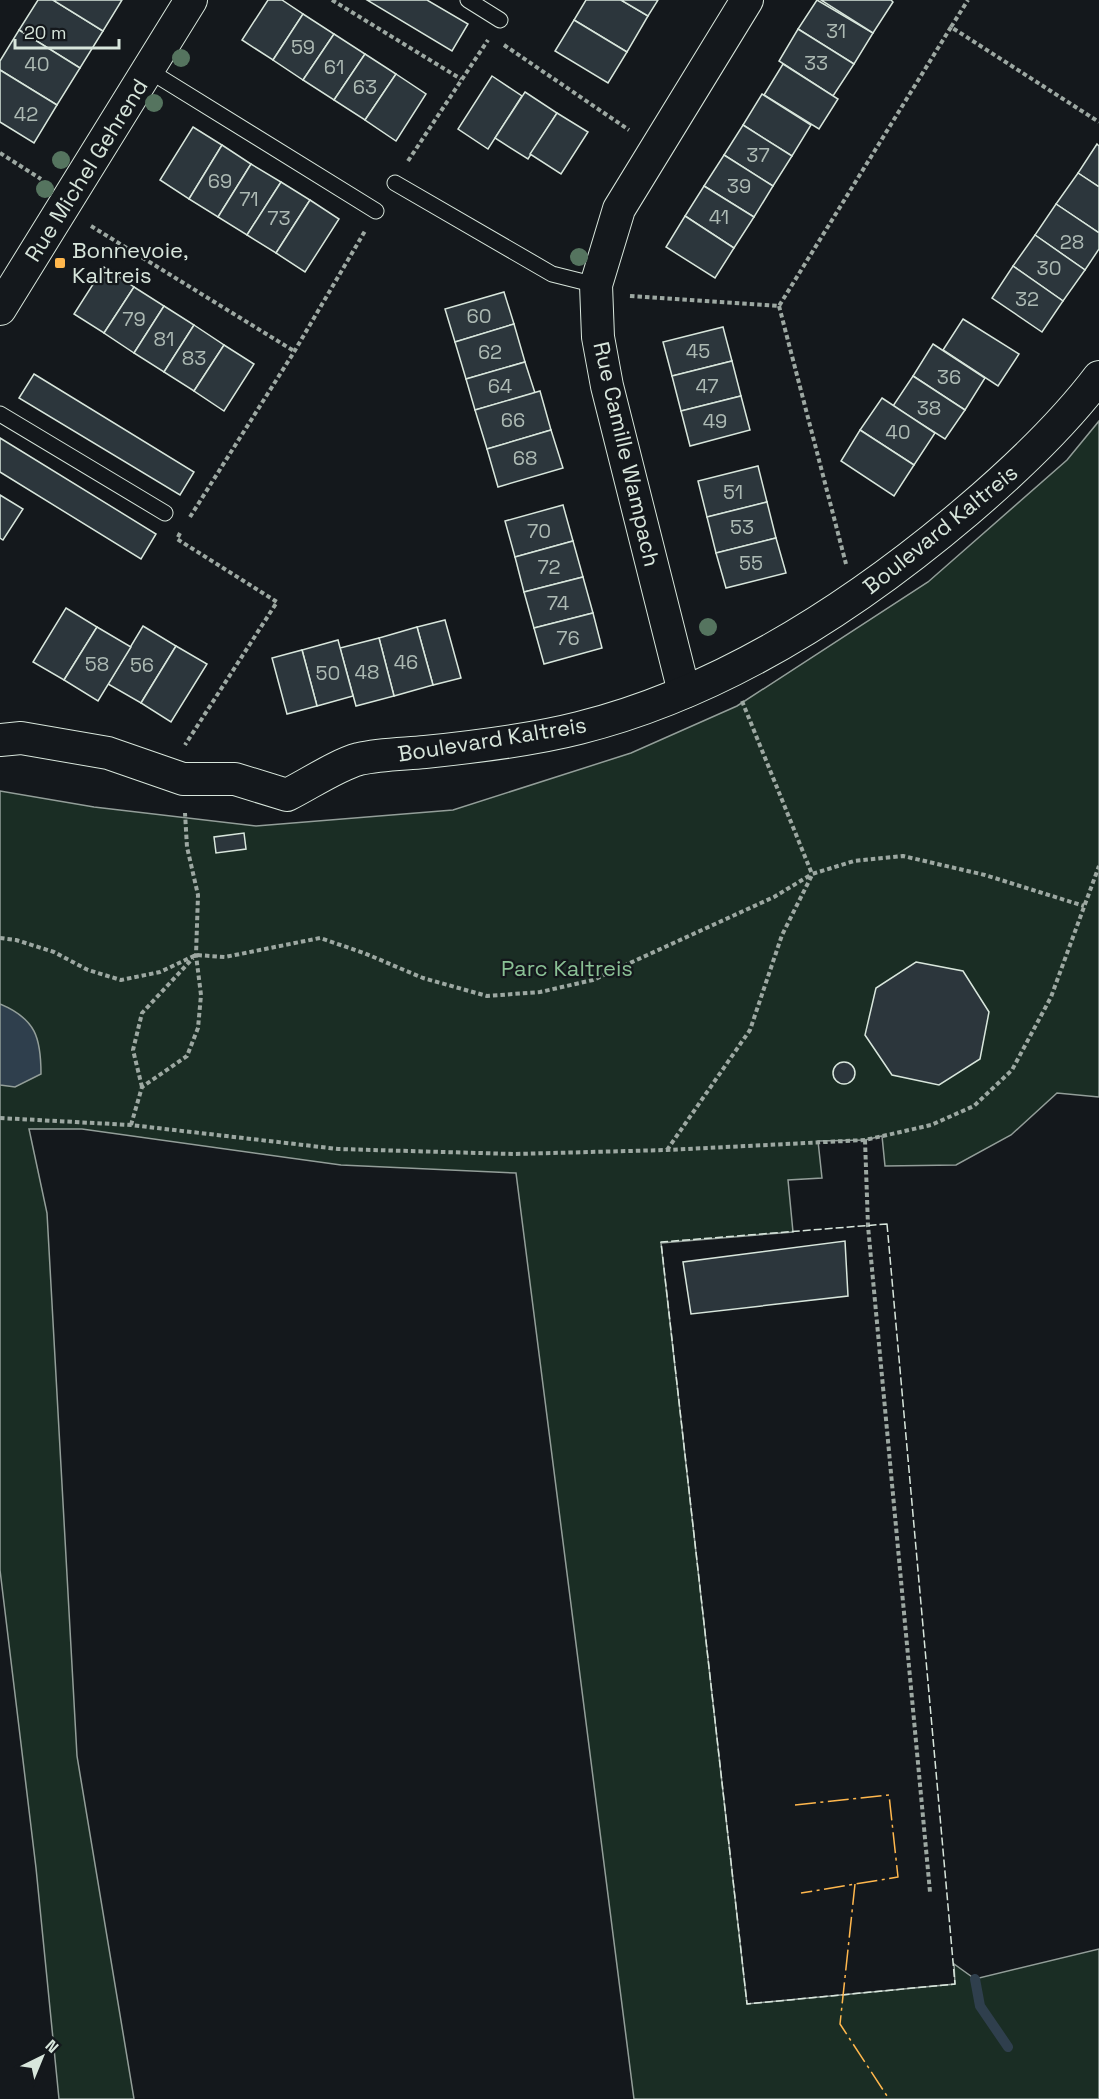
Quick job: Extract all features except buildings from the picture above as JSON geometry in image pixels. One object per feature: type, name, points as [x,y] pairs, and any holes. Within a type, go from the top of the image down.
[{"type":"street","name":"Rue Michel Gehrend","points":[[0,309],[191,0]]},
{"type":"street","name":"Rue Camille Wampach","points":[[684,692],[607,386],[598,337],[596,285],[619,209],[747,0]]},
{"type":"street","name":"Boulevard Kaltreis","points":[[0,740],[21,738],[108,753],[183,779],[235,779],[287,795],[358,760],[449,749],[578,728],[684,692],[730,672],[855,598],[920,551],[1009,475],[1084,397],[1099,377]]},
{"type":"lane","points":[[468,0],[500,20]]},
{"type":"lane","points":[[148,70],[376,211]]},
{"type":"lane","points":[[395,183],[552,274],[596,285]]},
{"type":"lane","points":[[0,414],[165,513]]},
{"type":"path","points":[[332,0],[461,79]]},
{"type":"path","points":[[855,598],[779,306],[968,0]]},
{"type":"path","points":[[395,183],[500,20]]},
{"type":"path","points":[[951,27],[1099,122]]},
{"type":"path","points":[[491,36],[655,147]]},
{"type":"path","points":[[0,153],[66,202],[294,351]]},
{"type":"path","points":[[142,1087],[187,1056],[194,1038],[201,995],[196,955],[198,896],[187,848],[183,779],[185,742],[277,602],[177,539],[294,351],[376,211]]},
{"type":"path","points":[[596,285],[637,298],[779,306]]},
{"type":"path","points":[[667,1150],[750,1030],[782,934],[812,874],[730,672]]},
{"type":"path","points":[[0,938],[16,940],[54,952],[88,970],[121,980],[160,972],[196,955],[225,957],[320,938],[364,953],[423,978],[487,996],[540,992],[593,980],[774,897],[812,874],[854,861],[903,856],[985,875],[1084,906]]},
{"type":"path","points":[[0,1118],[131,1125],[338,1149],[513,1154],[667,1150],[865,1140],[931,1125],[974,1106],[1012,1070],[1051,997],[1099,866]]},
{"type":"path","points":[[131,1125],[142,1087],[133,1050],[142,1012],[196,955]]},
{"type":"path","points":[[865,1140],[868,1226],[930,1892]]},
{"type":"green space","name":"Parc Kaltreis","points":[[1099,421],[1099,1097],[1057,1093],[1011,1135],[956,1165],[885,1166],[882,1136],[865,1140],[818,1141],[822,1178],[788,1180],[793,1232],[661,1243],[747,2004],[955,1984],[954,1964],[975,1979],[1099,1949],[1099,2099],[634,2099],[516,1173],[341,1165],[82,1129],[29,1129],[47,1213],[77,1756],[134,2099],[59,2099],[36,1868],[0,1570],[0,791],[94,807],[256,826],[453,810],[631,753],[737,706],[928,582],[1067,460]]},
{"type":"water","points":[[0,1004],[22,1016],[29,1023],[38,1040],[40,1050],[41,1074],[15,1087],[0,1085]]},
{"type":"waterway","points":[[975,1979],[980,2006],[1008,2047]]},
{"type":"fence","points":[[887,1224],[955,1984],[747,2004],[661,1242],[887,1224]]},
{"type":"power","points":[[795,1805],[889,1795],[898,1877],[801,1893]]},
{"type":"power","points":[[855,1884],[840,2024],[889,2099]]},
{"type":"place","name":"Bonnevoie, Kaltreis","points":[[60,263]]}]
